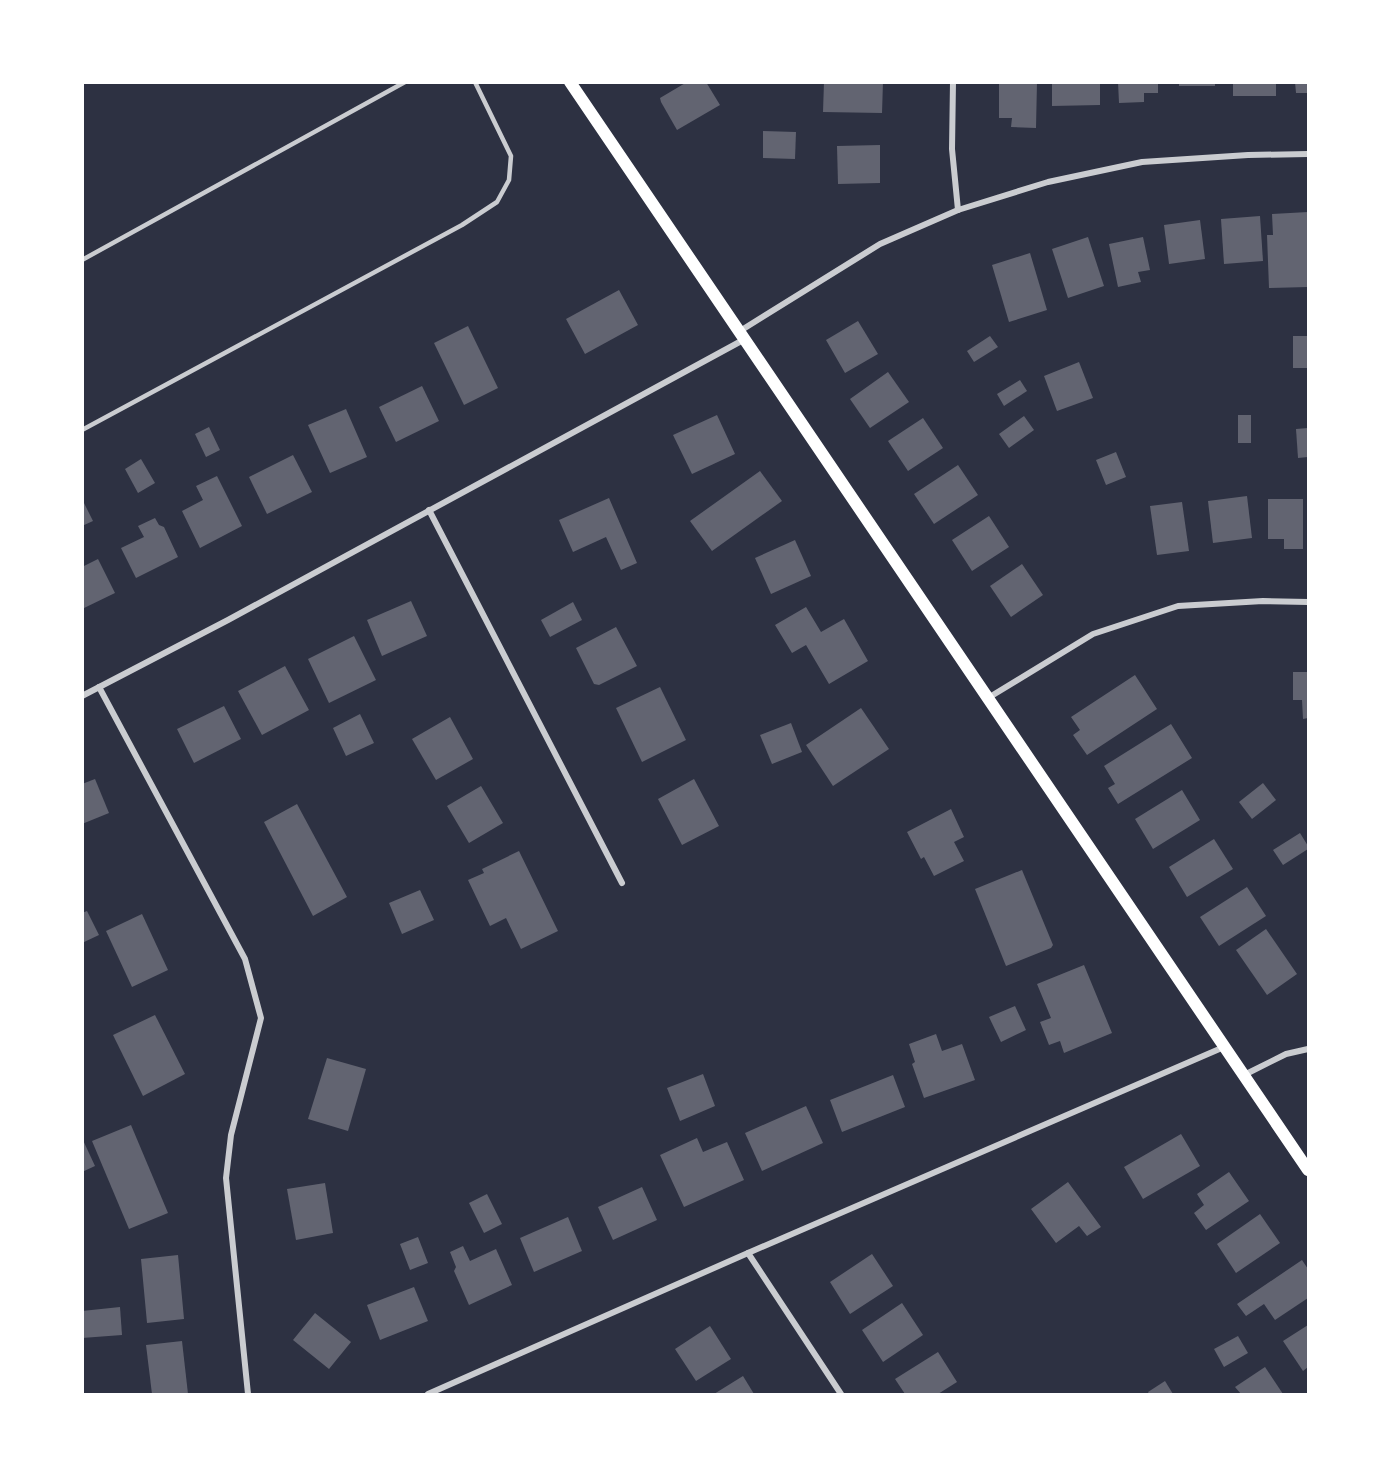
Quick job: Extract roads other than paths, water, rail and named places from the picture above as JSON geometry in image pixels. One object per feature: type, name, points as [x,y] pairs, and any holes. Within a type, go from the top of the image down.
[{"type":"main road","points":[[570,82],[1308,1170]]},
{"type":"street","points":[[953,82],[952,149],[958,210]]},
{"type":"street","points":[[82,696],[429,510],[743,335],[880,244],[958,210],[1048,182],[1142,162],[1248,155],[1308,154]]},
{"type":"street","points":[[429,510],[622,883]]},
{"type":"street","points":[[988,698],[1093,634],[1178,606],[1263,601],[1308,602]]},
{"type":"street","points":[[99,687],[245,959],[261,1018],[231,1135],[226,1178],[248,1395]]},
{"type":"street","points":[[428,1395],[748,1253],[1224,1047]]},
{"type":"street","points":[[1244,1076],[1286,1054],[1308,1049]]},
{"type":"street","points":[[748,1253],[841,1395]]},
{"type":"lane","points":[[82,260],[405,82]]},
{"type":"lane","points":[[82,430],[452,231],[497,202],[509,180],[511,156],[475,82]]}]
